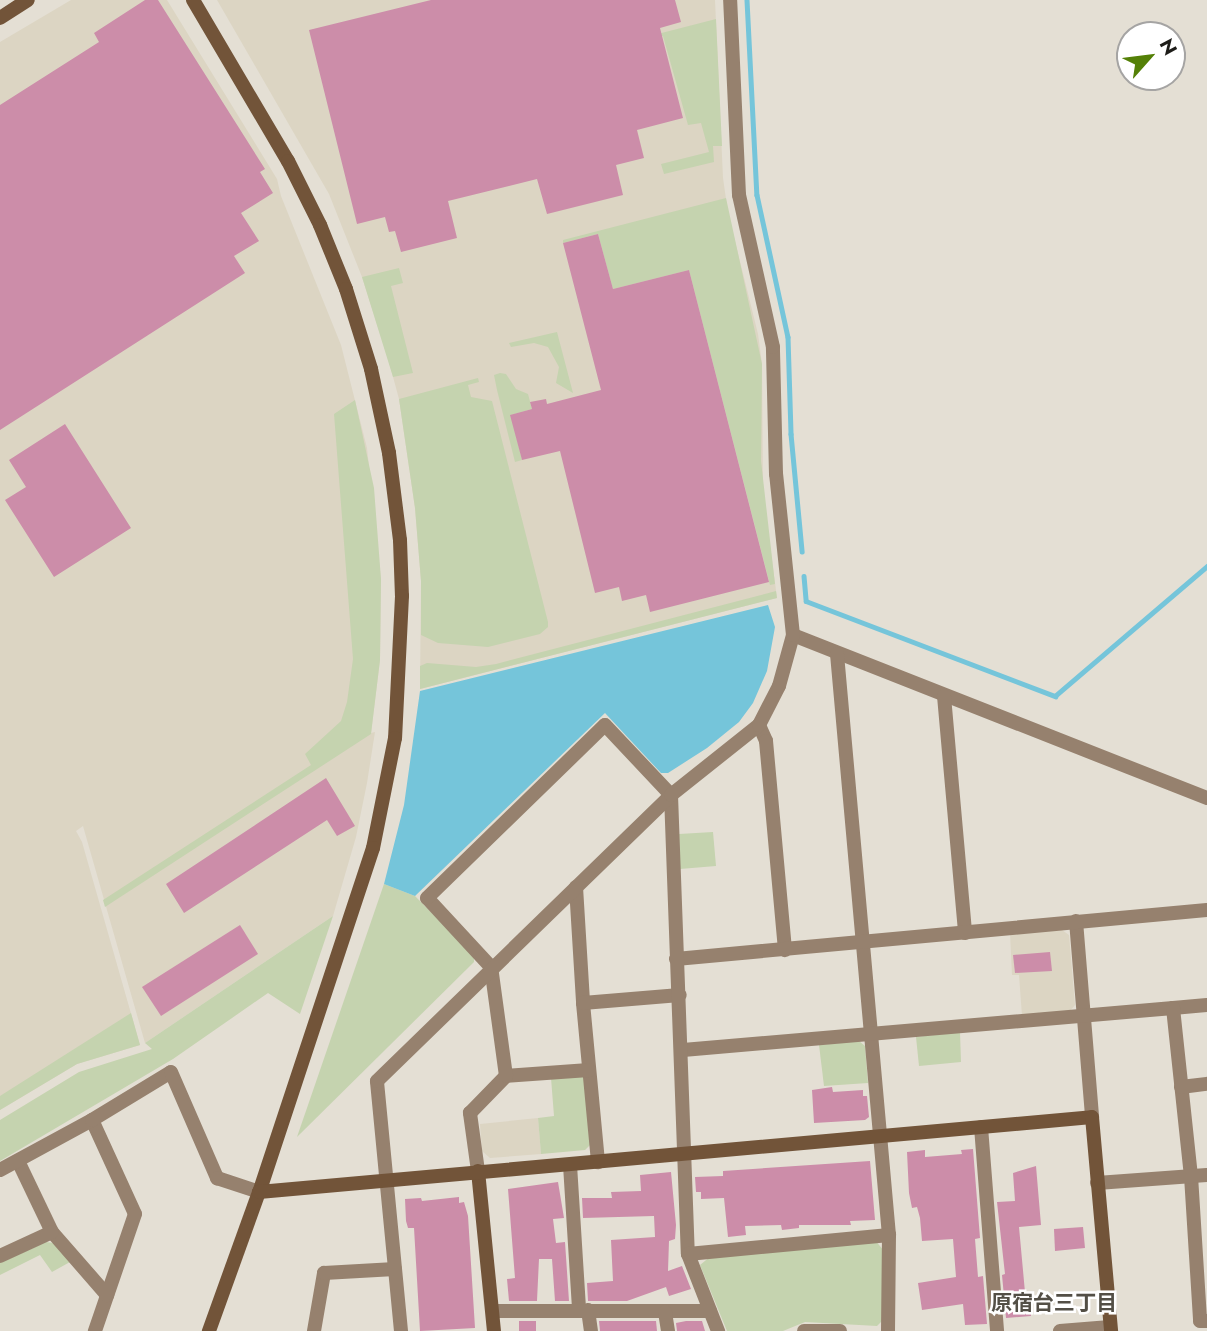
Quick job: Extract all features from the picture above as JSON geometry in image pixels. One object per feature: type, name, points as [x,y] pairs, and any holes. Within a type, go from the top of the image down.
[{"type":"street","points":[[0,18],[28,0]]},
{"type":"street","points":[[193,0],[283,151],[334,257],[380,404],[400,540],[398,703],[382,814],[356,907],[209,1331]]},
{"type":"street","points":[[401,1331],[377,1081],[491,967],[671,795],[759,725],[779,685],[793,635],[776,474],[773,347],[739,195],[730,0]]},
{"type":"street","points":[[793,635],[1207,798]]},
{"type":"street","points":[[837,654],[889,1235],[888,1331]]},
{"type":"street","points":[[944,696],[965,933]]},
{"type":"street","points":[[506,1076],[491,967],[427,898],[605,725],[671,795],[676,959],[683,1050],[688,1254],[719,1331]]},
{"type":"street","points":[[759,725],[766,741],[785,950]]},
{"type":"street","points":[[576,887],[583,1003],[598,1162]]},
{"type":"street","points":[[676,959],[863,944],[1207,910]]},
{"type":"street","points":[[1060,1331],[1110,1329],[1076,921]]},
{"type":"street","points":[[583,1003],[680,995]]},
{"type":"street","points":[[683,1050],[1207,1005]]},
{"type":"street","points":[[1173,1008],[1201,1252],[1200,1321],[1207,1321]]},
{"type":"street","points":[[494,1331],[470,1114],[506,1076],[589,1070]]},
{"type":"street","points":[[0,1170],[92,1120],[171,1072],[217,1178],[259,1192],[1092,1117]]},
{"type":"street","points":[[1181,1087],[1207,1084]]},
{"type":"street","points":[[92,1120],[135,1214],[95,1331]]},
{"type":"street","points":[[981,1127],[998,1331]]},
{"type":"street","points":[[18,1161],[52,1232],[107,1294]]},
{"type":"street","points":[[570,1165],[584,1310],[591,1331]]},
{"type":"street","points":[[1097,1183],[1207,1175]]},
{"type":"street","points":[[0,1256],[52,1232]]},
{"type":"street","points":[[688,1254],[889,1235]]},
{"type":"street","points":[[314,1331],[324,1273],[395,1269]]},
{"type":"street","points":[[493,1311],[710,1311]]},
{"type":"street","points":[[665,1312],[668,1331]]},
{"type":"street","points":[[804,1331],[840,1331]]},
{"type":"shaded area","points":[[71,0],[167,0],[277,179],[281,196],[341,345],[367,448],[381,580],[380,660],[371,733],[375,732],[367,783],[356,837],[333,916],[145,1043],[83,826],[76,831],[82,842],[140,1045],[77,1064],[0,1110],[0,42]]},
{"type":"shaded area","points":[[217,0],[715,0],[723,178],[728,213],[758,334],[762,364],[763,492],[777,598],[420,689],[421,581],[415,508],[399,399],[389,362],[362,277],[329,194]]},
{"type":"shaded area","points":[[1062,930],[1069,935],[1075,1005],[1070,1011],[1022,1016],[1019,975],[1012,975],[1010,933]]},
{"type":"shaded area","points":[[538,1118],[541,1154],[490,1158],[482,1151],[480,1124]]},
{"type":"green space","points":[[716,19],[722,146],[713,146],[714,162],[664,174],[661,164],[709,152],[701,123],[688,125],[663,36],[538,69],[541,64]]},
{"type":"green space","points":[[726,198],[762,364],[761,461],[775,584],[770,585],[689,270],[613,289],[598,234],[563,243],[563,240]]},
{"type":"green space","points":[[399,268],[403,283],[391,286],[413,373],[393,377],[362,277]]},
{"type":"green space","points":[[557,332],[573,393],[556,383],[559,367],[548,347],[534,343],[511,347],[509,343]]},
{"type":"green space","points":[[506,374],[516,389],[528,394],[532,409],[511,415],[522,460],[515,462],[494,375]]},
{"type":"green space","points":[[478,378],[479,382],[468,385],[471,397],[492,401],[548,622],[548,627],[540,634],[488,647],[438,643],[421,635],[421,581],[415,508],[399,399]]},
{"type":"green space","points":[[355,400],[374,488],[381,579],[380,660],[371,734],[105,907],[103,900],[311,765],[305,754],[341,721],[347,702],[353,659],[334,414]]},
{"type":"green space","points":[[776,591],[777,598],[420,689],[420,666],[427,663],[476,667],[496,664]]},
{"type":"green space","points":[[713,832],[716,866],[680,869],[679,834]]},
{"type":"green space","points":[[384,884],[415,896],[474,956],[474,962],[297,1137]]},
{"type":"green space","points":[[333,916],[300,1014],[268,993],[173,1059],[0,1161],[0,1120],[79,1072],[152,1049],[145,1043]]},
{"type":"green space","points":[[131,1013],[140,1045],[77,1064],[0,1110],[0,1096]]},
{"type":"green space","points":[[960,1032],[961,1062],[919,1066],[916,1037]]},
{"type":"green space","points":[[859,1041],[865,1046],[868,1083],[824,1086],[819,1045]]},
{"type":"green space","points":[[581,1075],[585,1079],[591,1144],[585,1150],[541,1154],[538,1118],[554,1116],[551,1078]]},
{"type":"green space","points":[[875,1240],[884,1251],[885,1318],[877,1326],[805,1322],[783,1331],[727,1331],[700,1265],[711,1256]]},
{"type":"green space","points":[[46,1242],[54,1243],[70,1262],[52,1272],[40,1255],[0,1275],[0,1263]]},
{"type":"water","points":[[768,605],[775,627],[767,671],[753,703],[739,722],[707,748],[668,773],[661,773],[605,713],[415,896],[384,884],[404,805],[420,691]]},
{"type":"building","points":[[145,0],[158,0],[265,169],[260,172],[273,193],[241,213],[259,241],[234,256],[245,273],[0,430],[0,105],[99,42],[94,33]]},
{"type":"building","points":[[431,0],[675,0],[681,22],[660,28],[683,118],[637,130],[644,158],[616,165],[623,195],[547,214],[537,179],[448,201],[457,238],[401,252],[395,231],[389,232],[385,217],[357,224],[309,30]]},
{"type":"building","points":[[598,234],[613,289],[689,270],[769,582],[650,612],[646,595],[622,601],[619,587],[595,593],[560,451],[522,460],[510,415],[532,409],[530,402],[546,399],[547,404],[601,390],[563,243]]},
{"type":"building","points":[[65,424],[131,528],[54,577],[5,500],[26,487],[9,460]]},
{"type":"building","points":[[326,778],[355,826],[337,836],[327,820],[184,913],[166,884]]},
{"type":"building","points":[[240,925],[258,954],[161,1016],[142,987]]},
{"type":"building","points":[[1050,952],[1052,971],[1015,973],[1013,955]]},
{"type":"building","points":[[832,1087],[833,1092],[863,1090],[863,1096],[867,1096],[869,1117],[865,1120],[814,1123],[812,1090]]},
{"type":"building","points":[[973,1149],[980,1238],[975,1239],[978,1277],[983,1276],[987,1324],[965,1325],[963,1304],[922,1310],[918,1283],[956,1277],[953,1239],[922,1241],[920,1218],[917,1207],[912,1208],[909,1193],[907,1152],[925,1150],[925,1157],[962,1154],[961,1150]]},
{"type":"building","points":[[870,1161],[875,1220],[850,1221],[851,1225],[799,1225],[799,1228],[782,1230],[781,1225],[745,1226],[746,1235],[728,1237],[724,1198],[701,1199],[701,1192],[696,1192],[695,1177],[723,1176],[723,1171]]},
{"type":"building","points":[[1036,1166],[1041,1225],[1019,1227],[1026,1303],[1030,1303],[1031,1316],[1006,1318],[1002,1275],[1005,1274],[997,1202],[1015,1201],[1013,1173]]},
{"type":"building","points":[[671,1172],[676,1225],[675,1239],[669,1241],[668,1271],[682,1266],[691,1289],[669,1296],[666,1287],[627,1301],[588,1301],[587,1283],[613,1281],[611,1240],[655,1237],[654,1216],[583,1218],[582,1198],[612,1198],[611,1192],[641,1191],[640,1175]]},
{"type":"building","points":[[558,1182],[564,1218],[553,1219],[556,1243],[565,1242],[569,1301],[555,1301],[552,1259],[539,1259],[537,1301],[509,1301],[507,1279],[515,1278],[508,1189]]},
{"type":"building","points":[[459,1197],[459,1203],[464,1202],[468,1216],[475,1328],[420,1331],[414,1228],[408,1228],[405,1199],[421,1198],[422,1201]]},
{"type":"building","points":[[1083,1227],[1085,1248],[1055,1251],[1054,1229]]},
{"type":"building","points":[[519,1321],[536,1321],[536,1331],[519,1331]]},
{"type":"building","points":[[599,1321],[656,1321],[657,1331],[600,1331]]},
{"type":"building","points":[[702,1321],[705,1331],[677,1331],[676,1323]]},
{"type":"waterway","points":[[747,0],[757,195],[788,337],[791,434],[802,551]]},
{"type":"waterway","points":[[804,576],[806,601],[1055,696],[1207,566]]},
{"type":"district","name":"原宿台三丁目","points":[[1054,1303]]}]
